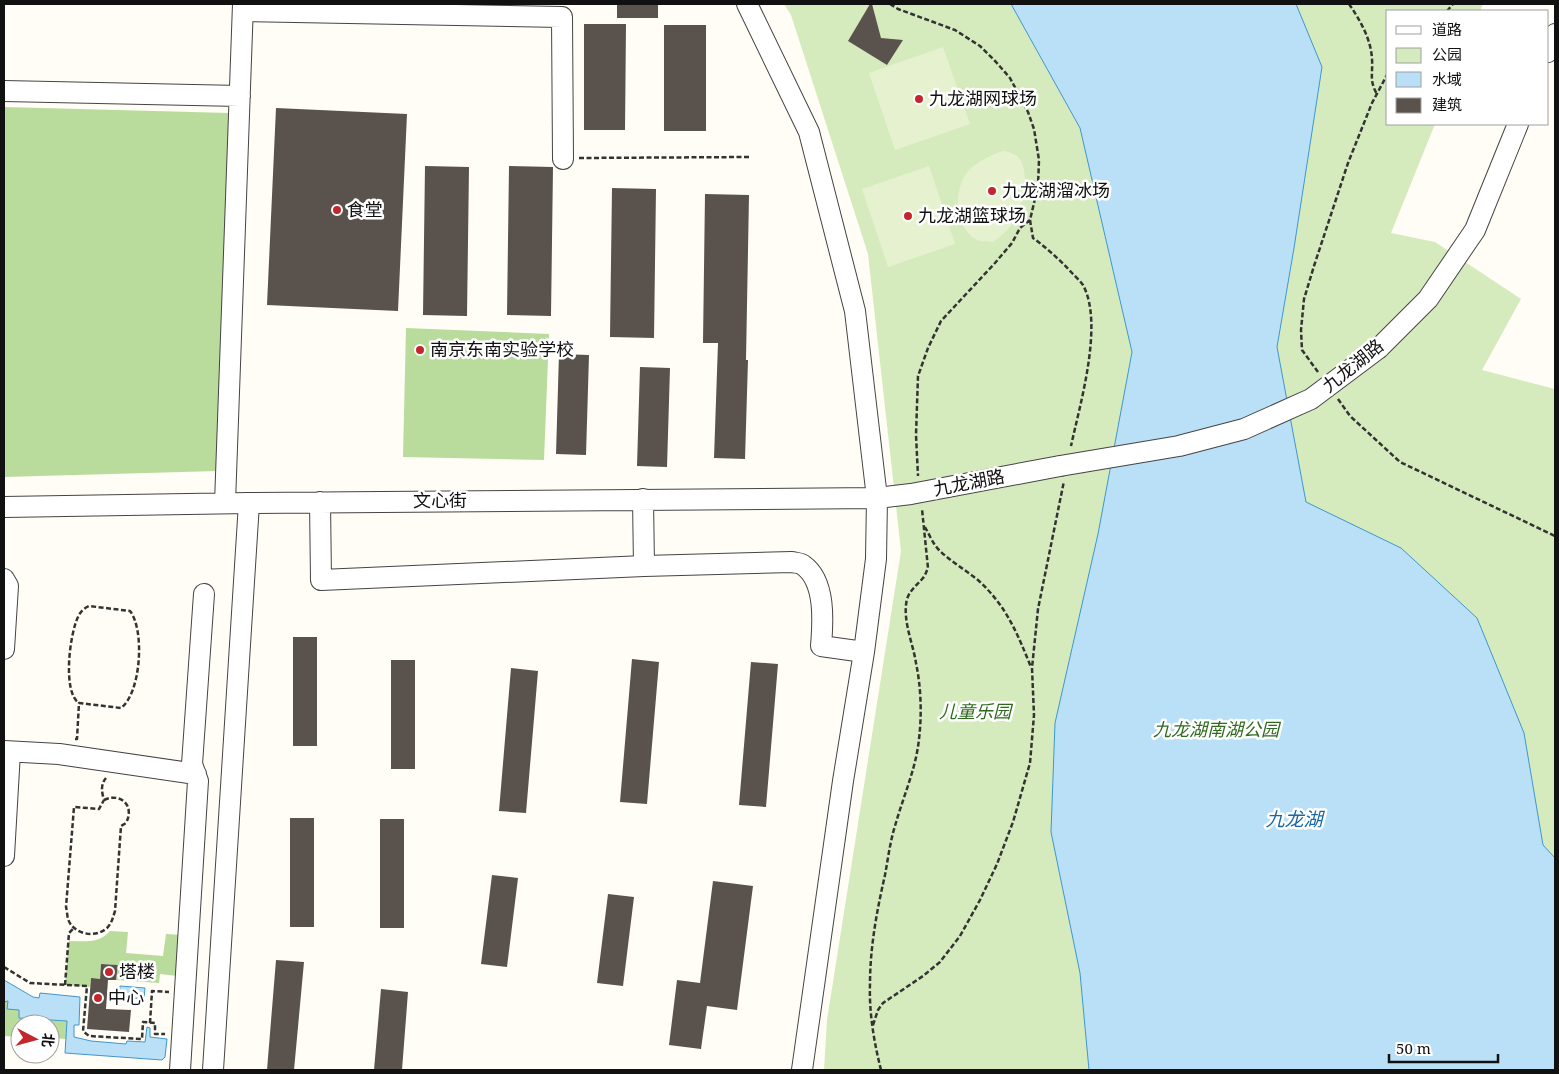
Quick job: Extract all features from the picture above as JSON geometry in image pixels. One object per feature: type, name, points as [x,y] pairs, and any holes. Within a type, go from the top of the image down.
[{"type":"street","points":[[747,4],[811,141],[855,311],[877,498],[876,560],[864,652],[843,781],[802,1070]]},
{"type":"street","points":[[224,503],[243,7],[562,17],[563,159]]},
{"type":"street","points":[[1549,49],[1555,34]]},
{"type":"street","points":[[4,91],[240,96]]},
{"type":"street","name":"九龙湖路","points":[[877,498],[911,494],[1068,464],[1179,446],[1244,429],[1311,399],[1378,348],[1428,299],[1475,230],[1518,125]]},
{"type":"street","name":"文心街","points":[[4,507],[320,502],[877,498]]},
{"type":"street","points":[[643,500],[644,566]]},
{"type":"street","points":[[320,502],[321,580],[644,566],[792,562],[802,564],[815,579],[821,598],[823,629],[821,646],[864,652]]},
{"type":"street","points":[[213,1070],[249,503]]},
{"type":"street","points":[[4,579],[8,586],[4,649]]},
{"type":"street","points":[[180,1070],[198,780],[192,764],[204,594]]},
{"type":"street","points":[[4,856],[7,752],[59,754],[196,774]]},
{"type":"street","points":[[185,993],[218,995]]},
{"type":"path","points":[[1349,4],[1363,27],[1370,45],[1372,86],[1377,94]]},
{"type":"path","points":[[1318,372],[1302,350],[1301,330],[1304,299],[1348,163],[1386,77]]},
{"type":"path","points":[[563,159],[749,156]]},
{"type":"path","points":[[873,1027],[882,1003],[923,976],[940,962],[960,936],[993,873],[1013,822],[1030,763],[1034,715],[1032,670],[1038,609],[1087,368],[1091,310],[1082,285],[1058,258],[1033,238],[1030,220]]},
{"type":"path","points":[[1334,394],[1350,416],[1400,462],[1555,536]]},
{"type":"path","points":[[924,526],[937,549],[954,564],[979,581],[1001,605],[1013,623],[1032,670]]},
{"type":"path","points":[[59,754],[60,738],[77,739],[79,703],[71,691],[69,675],[70,653],[78,615],[84,608],[89,606],[130,611],[138,628],[139,645],[136,676],[125,705],[121,708],[79,703]]},
{"type":"path","points":[[104,800],[102,792],[103,782],[108,776],[117,777],[119,763]]},
{"type":"path","points":[[110,798],[121,799],[126,803],[129,814],[126,823],[121,826],[115,910],[112,921],[106,929],[98,933],[81,933],[74,928],[68,919],[66,907],[74,807],[99,809],[104,800],[110,798]]},
{"type":"path","points":[[65,985],[69,932],[74,928]]},
{"type":"path","points":[[4,968],[30,982],[87,986],[83,1031],[89,1036],[142,1039],[143,1022],[155,1023],[154,1034],[172,1034]]},
{"type":"path","points":[[150,1023],[152,991],[185,993]]},
{"type":"green space","name":"九龙湖南湖公园","points":[[784,4],[1483,4],[1480,10],[1386,10],[1386,125],[1435,125],[1391,233],[1435,242],[1521,299],[1482,370],[1555,389],[1555,1070],[824,1070],[827,1020],[901,551],[868,254],[791,15]]},
{"type":"green space","name":"九龙湖网球场","points":[[943,47],[970,124],[895,150],[869,73]]},
{"type":"green space","points":[[4,107],[229,113],[217,471],[4,477]]},
{"type":"green space","name":"九龙湖溜冰场","points":[[1005,151],[1019,158],[1023,165],[1025,181],[1022,200],[1013,223],[1004,233],[993,242],[979,241],[970,234],[960,219],[958,210],[959,191],[966,174],[974,166],[989,156]]},
{"type":"green space","name":"九龙湖篮球场","points":[[929,166],[955,244],[888,267],[862,189]]},
{"type":"green space","points":[[406,328],[549,334],[544,460],[403,457]]},
{"type":"green space","points":[[110,931],[128,932],[126,953],[163,956],[166,934],[182,935],[178,976],[160,974],[159,983],[116,980],[118,965],[101,964],[100,979],[91,979],[90,987],[65,985],[69,941],[96,940]]},
{"type":"green space","points":[[8,1000],[19,1010],[19,1014],[10,1014],[10,1036],[4,1036],[4,1002]]},
{"type":"green space","points":[[60,1021],[67,1021],[66,1039],[60,1039]]},
{"type":"water","name":"九龙湖","points":[[1011,4],[1296,4],[1322,67],[1277,347],[1306,502],[1401,548],[1477,618],[1524,733],[1543,845],[1555,858],[1555,1070],[1089,1070],[1080,973],[1051,832],[1055,723],[1098,534],[1132,352],[1080,128]]},
{"type":"water","points":[[4,980],[33,997],[39,998],[40,993],[80,997],[79,1025],[74,1025],[74,1037],[91,1041],[126,1044],[127,1041],[145,1042],[147,1027],[150,1028],[150,1037],[167,1039],[165,1057],[162,1060],[65,1053],[67,1021],[60,1021],[60,1014],[19,1014],[19,1010],[7,1009],[8,1001],[4,1002]]},
{"type":"water","points":[[120,986],[145,988],[144,999],[119,997]]},
{"type":"building","points":[[617,4],[658,4],[658,18],[617,18]]},
{"type":"building","points":[[870,4],[872,4],[881,38],[903,40],[887,65],[848,41]]},
{"type":"building","points":[[584,24],[626,24],[625,130],[584,130]]},
{"type":"building","points":[[664,25],[706,25],[706,131],[664,131]]},
{"type":"building","name":"食堂","points":[[276,108],[407,114],[398,311],[267,305]]},
{"type":"building","points":[[425,166],[469,167],[467,316],[423,315]]},
{"type":"building","points":[[509,166],[553,167],[551,316],[507,315]]},
{"type":"building","points":[[612,188],[656,189],[654,338],[610,337]]},
{"type":"building","points":[[705,194],[749,195],[745,459],[714,458],[718,343],[703,343]]},
{"type":"building","points":[[559,354],[589,355],[586,455],[556,454]]},
{"type":"building","points":[[640,367],[670,368],[667,467],[637,466]]},
{"type":"building","points":[[293,637],[317,637],[317,746],[293,746]]},
{"type":"building","points":[[632,659],[659,662],[647,804],[620,802]]},
{"type":"building","points":[[391,660],[415,660],[415,769],[391,769]]},
{"type":"building","points":[[751,662],[778,664],[766,807],[739,805]]},
{"type":"building","points":[[511,668],[538,671],[526,813],[499,811]]},
{"type":"building","points":[[290,818],[314,818],[314,927],[290,927]]},
{"type":"building","points":[[380,819],[404,819],[404,928],[380,928]]},
{"type":"building","points":[[492,875],[518,878],[507,967],[481,964]]},
{"type":"building","points":[[713,881],[753,886],[737,1010],[707,1006],[701,1049],[669,1045],[677,980],[700,983]]},
{"type":"building","points":[[608,894],[634,897],[623,986],[597,983]]},
{"type":"building","points":[[276,960],[304,962],[294,1070],[267,1070]]},
{"type":"building","name":"中心","points":[[101,964],[118,965],[116,980],[108,980],[106,1009],[131,1010],[129,1032],[87,1029],[91,978],[100,979]]},
{"type":"building","points":[[381,989],[408,992],[402,1070],[374,1070]]},
{"type":"place","name":"九龙湖网球场","points":[[919,99]]},
{"type":"place","name":"九龙湖溜冰场","points":[[992,191]]},
{"type":"place","name":"食堂","points":[[337,210]]},
{"type":"place","name":"九龙湖篮球场","points":[[908,216]]},
{"type":"place","name":"南京东南实验学校","points":[[420,350]]},
{"type":"place","name":"塔楼","points":[[109,972]]},
{"type":"place","name":"中心","points":[[98,998]]},
{"type":"park label","name":"儿童乐园","points":[[975,712]]}]
